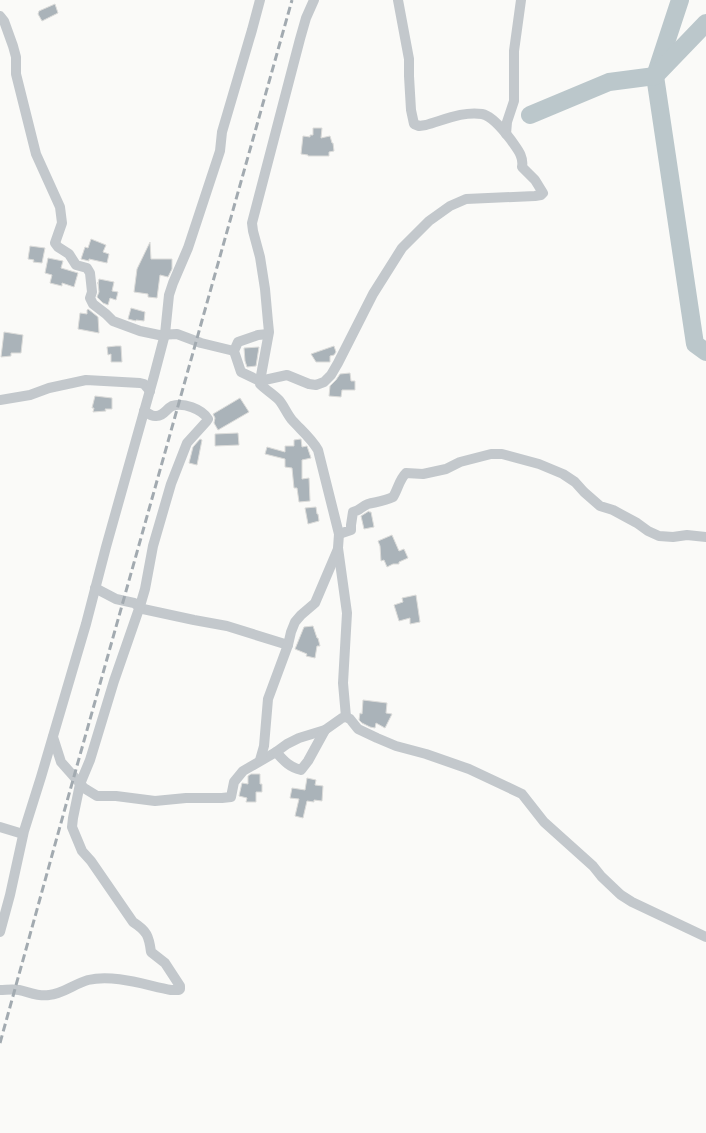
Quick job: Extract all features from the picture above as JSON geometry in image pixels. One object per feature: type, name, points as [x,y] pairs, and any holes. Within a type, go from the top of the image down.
[{"type":"street","points":[[0,932],[23,834],[86,624],[150,391],[165,334],[169,295],[188,248],[220,151],[222,132],[260,0]]},
{"type":"street","points":[[260,381],[268,334],[268,322],[260,257],[252,223],[300,39],[314,0]]},
{"type":"street","points":[[260,381],[287,375],[316,385],[324,382],[331,376],[373,294],[402,248],[429,221],[450,206],[466,199],[535,196],[543,193],[535,180],[522,168],[523,160],[521,155],[506,134],[490,118],[483,114],[466,114],[426,125],[419,126],[414,124],[408,76],[409,59],[398,0]]},
{"type":"street","points":[[506,134],[509,111],[514,101],[514,51],[521,0]]},
{"type":"street","points":[[0,16],[4,21],[16,57],[16,74],[36,154],[60,207],[62,223],[55,244],[69,254],[76,264],[87,268],[90,273],[92,292],[90,298],[92,304],[112,321],[140,331],[159,335],[176,334],[201,343],[234,351]]},
{"type":"street","points":[[268,334],[258,335],[238,342],[234,351],[241,372],[260,381],[260,384],[279,400],[286,412],[313,441],[318,450],[339,534],[338,548],[347,613],[344,683],[346,717],[358,729],[377,738],[396,746],[469,769],[522,794],[544,822],[593,866],[621,895],[706,937]]},
{"type":"street","points":[[0,400],[30,395],[48,388],[86,380],[140,383],[144,384],[150,391]]},
{"type":"street","points":[[0,990],[18,990],[48,996],[89,980],[112,978],[171,990],[179,990],[180,988],[165,963],[151,952],[147,934],[134,922],[82,851],[72,827],[80,784],[90,760],[114,681],[140,606],[153,546],[171,484],[182,454],[190,439],[208,419],[204,414],[182,405],[172,406],[162,415],[156,416],[144,411]]},
{"type":"street","points":[[339,534],[351,530],[353,512],[358,511],[365,504],[377,503],[393,497],[398,490],[401,478],[406,473],[423,474],[446,469],[460,462],[491,454],[502,454],[539,464],[563,474],[575,482],[600,506],[613,510],[659,536],[687,535],[706,537]]},
{"type":"street","points":[[260,760],[264,746],[268,699],[295,622],[315,604],[338,548]]},
{"type":"street","points":[[95,588],[116,599],[134,603],[143,609],[237,628],[288,645]]},
{"type":"street","points":[[53,736],[61,762],[80,784],[97,796],[116,796],[155,801],[186,798],[222,798],[231,797],[234,782],[243,771],[286,744],[324,730],[346,717]]},
{"type":"street","points":[[276,752],[293,768],[301,770],[308,762],[324,730]]},
{"type":"street","points":[[0,827],[23,834]]},
{"type":"building","points":[[55,4],[58,13],[42,21],[38,14],[39,11]]},
{"type":"building","points":[[313,128],[322,128],[321,138],[330,136],[334,151],[329,152],[329,156],[301,154],[303,136],[310,137],[310,135],[313,135]]},
{"type":"building","points":[[91,239],[106,245],[103,252],[109,254],[107,263],[81,259],[85,247],[88,248]]},
{"type":"building","points":[[150,242],[151,259],[172,259],[172,269],[168,277],[160,275],[157,298],[148,297],[148,294],[134,292],[137,269]]},
{"type":"building","points":[[30,246],[45,248],[42,263],[33,262],[34,260],[28,259]]},
{"type":"building","points":[[48,258],[63,261],[61,268],[78,273],[74,287],[62,283],[62,286],[50,283],[52,275],[45,273]]},
{"type":"building","points":[[99,279],[114,282],[112,291],[118,292],[116,300],[110,298],[108,305],[103,303],[97,297],[99,292]]},
{"type":"building","points":[[131,308],[145,312],[144,321],[128,319]]},
{"type":"building","points":[[88,309],[98,317],[99,333],[78,329],[80,313],[87,314]]},
{"type":"building","points":[[4,332],[23,335],[21,353],[11,353],[11,356],[1,357]]},
{"type":"building","points":[[121,346],[122,362],[111,362],[111,354],[108,355],[107,347]]},
{"type":"building","points":[[334,346],[336,352],[330,356],[330,362],[316,362],[311,354]]},
{"type":"building","points":[[259,347],[256,366],[247,367],[244,348]]},
{"type":"building","points":[[350,373],[351,381],[355,381],[355,390],[342,390],[341,397],[329,396],[330,386],[340,374]]},
{"type":"building","points":[[95,396],[112,398],[112,409],[93,412]]},
{"type":"building","points":[[240,398],[249,412],[218,430],[214,423],[215,418],[213,414]]},
{"type":"building","points":[[238,433],[239,445],[215,446],[215,434]]},
{"type":"building","points":[[200,439],[202,440],[197,465],[189,463],[193,447]]},
{"type":"building","points":[[301,439],[302,447],[307,446],[311,458],[302,460],[302,479],[309,478],[310,501],[299,502],[297,488],[294,488],[292,468],[285,467],[285,459],[265,454],[267,447],[285,452],[285,446],[294,446],[294,440]]},
{"type":"building","points":[[316,507],[319,521],[308,524],[305,508]]},
{"type":"building","points":[[369,511],[371,512],[374,527],[364,529],[361,516]]},
{"type":"building","points":[[392,535],[399,551],[404,549],[408,558],[399,562],[399,564],[387,567],[384,560],[381,561],[378,541]]},
{"type":"building","points":[[416,595],[420,622],[410,624],[410,618],[399,621],[394,605],[403,602],[402,598]]},
{"type":"building","points":[[313,626],[320,646],[317,646],[315,658],[306,656],[307,654],[295,649],[304,627]]},
{"type":"building","points":[[363,700],[387,703],[386,713],[392,714],[385,728],[376,723],[375,728],[370,727],[359,720],[360,713],[362,714]]},
{"type":"building","points":[[260,774],[262,792],[256,792],[256,802],[246,802],[247,798],[239,796],[242,783],[248,784],[248,776]]},
{"type":"building","points":[[307,778],[316,780],[315,785],[323,786],[322,801],[307,801],[303,818],[295,816],[299,799],[290,798],[292,788],[305,790]]},
{"type":"waterway","points":[[680,0],[655,76],[695,344],[706,352]]},
{"type":"waterway","points":[[530,115],[609,82],[655,76],[706,23]]},
{"type":"railway","points":[[0,1043],[292,0]]}]
